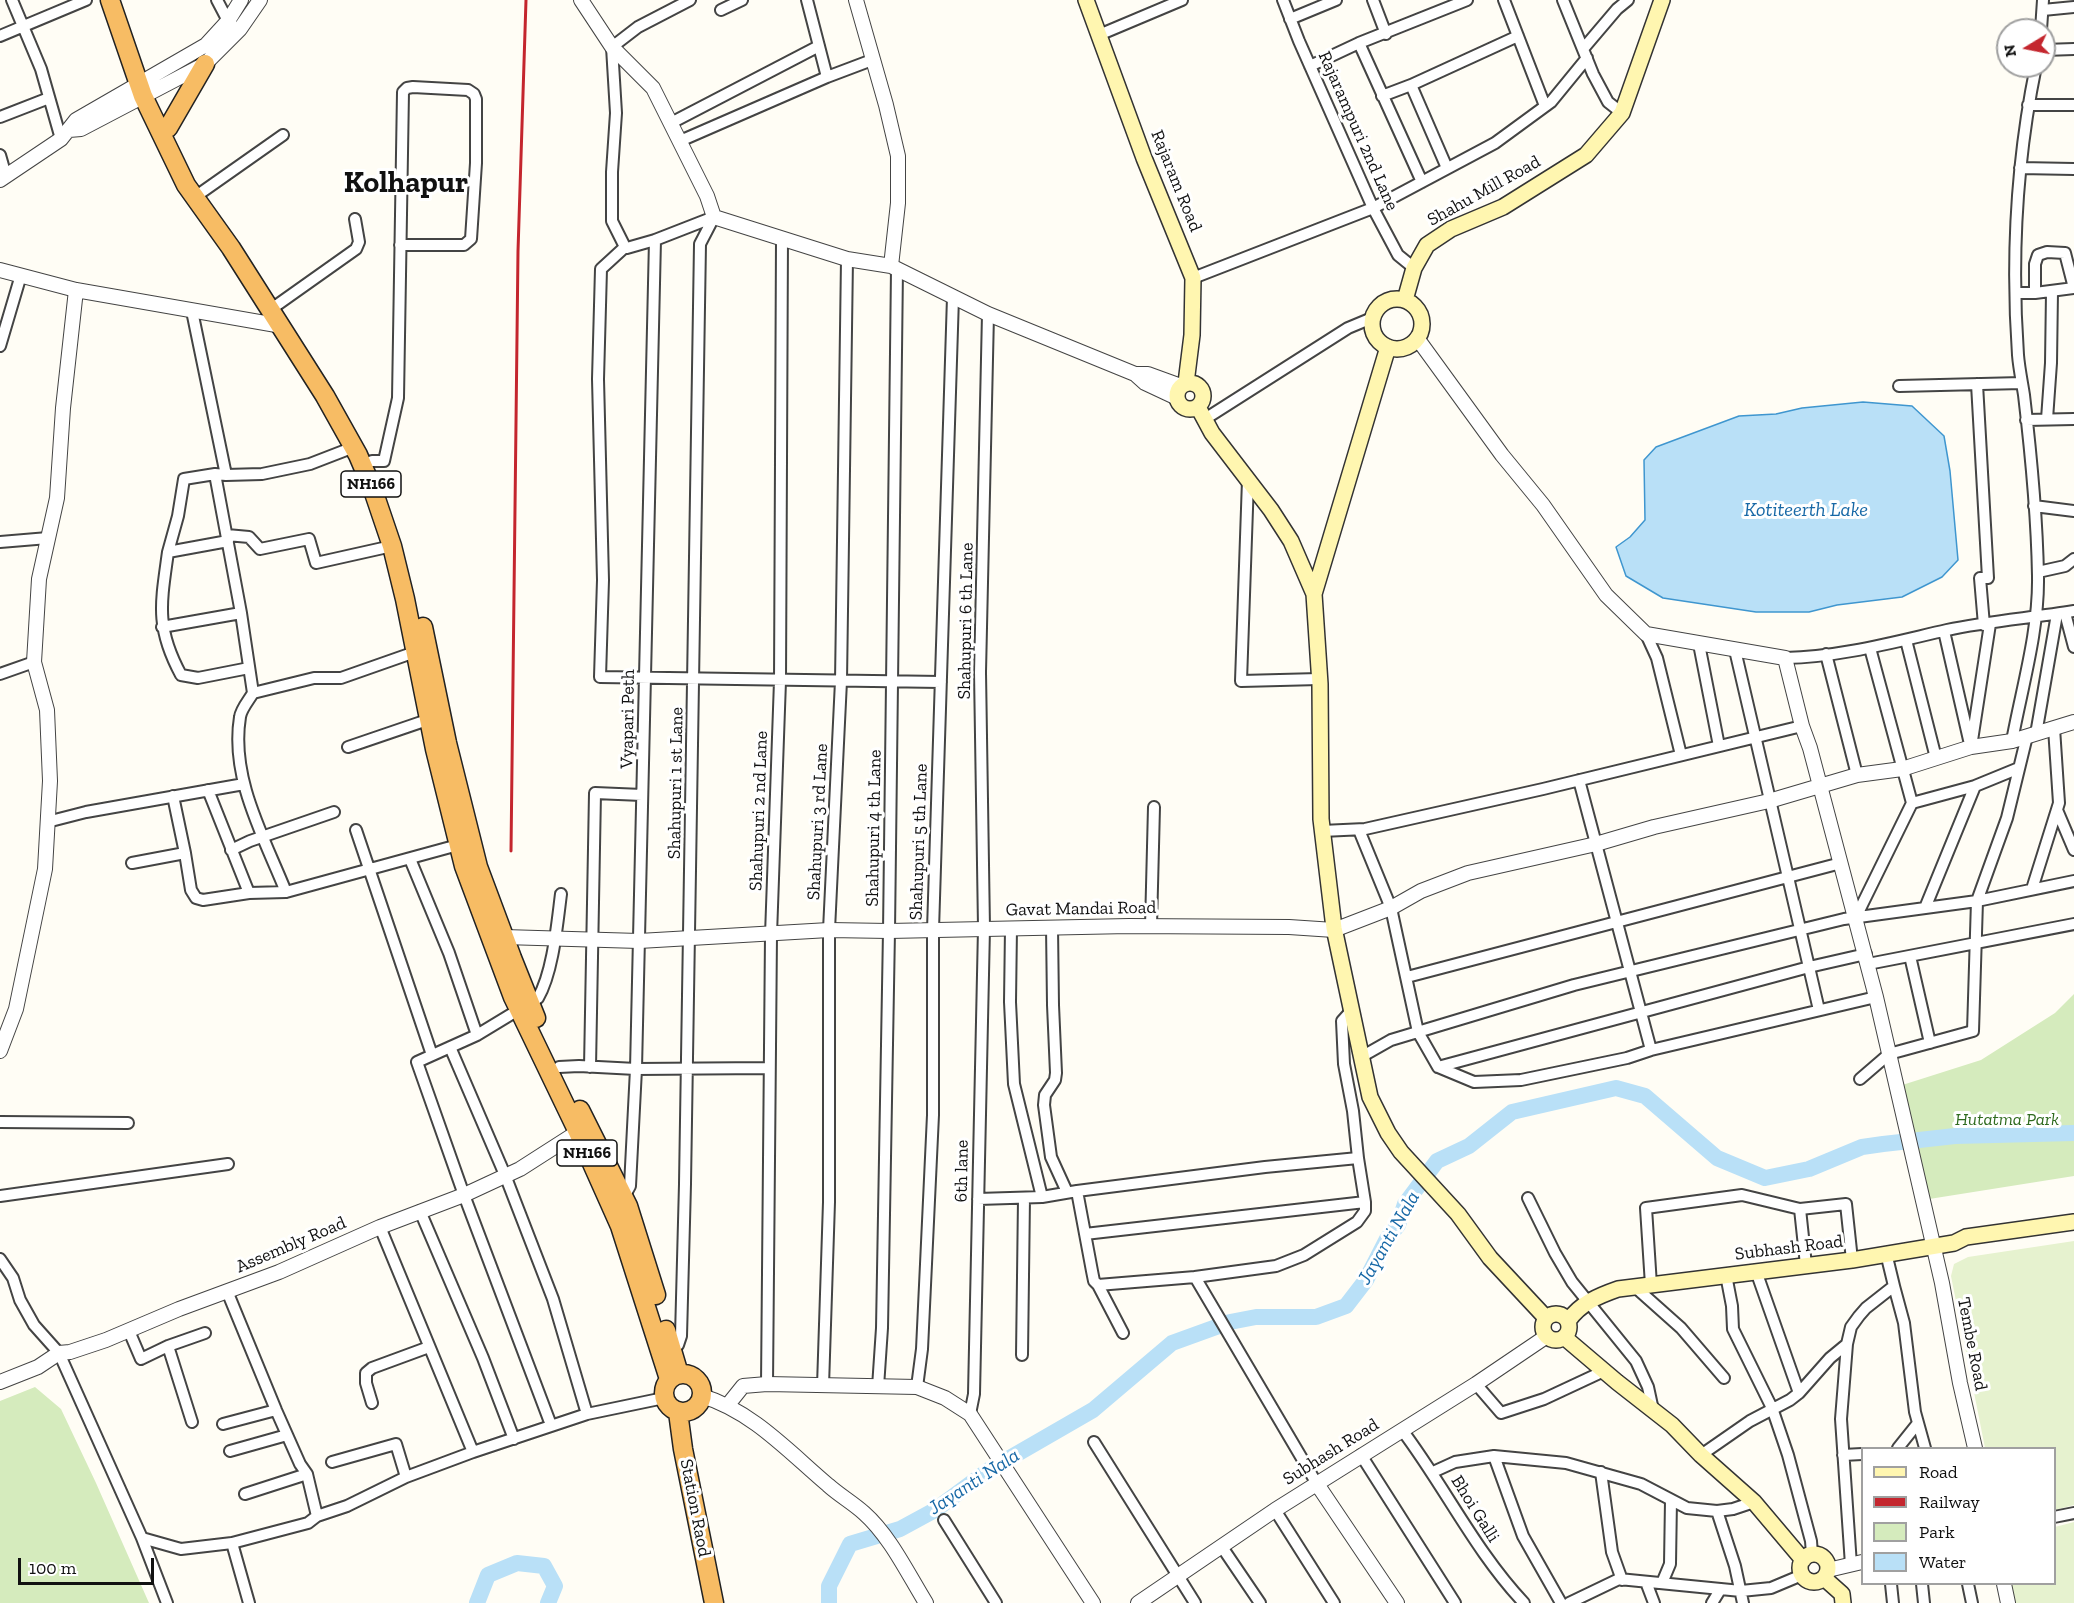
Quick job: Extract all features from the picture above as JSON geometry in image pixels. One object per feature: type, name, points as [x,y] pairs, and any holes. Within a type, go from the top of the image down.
[{"type":"highway","name":"NH166","points":[[110,0],[186,184],[282,326],[354,447],[367,463],[392,546],[408,611],[415,652],[478,867],[504,937],[525,1007],[559,1067],[679,1376],[701,1385],[702,1395]]},
{"type":"highway","name":"NH166","points":[[118,0],[146,87],[192,179],[277,305],[391,507],[413,581],[458,845],[469,880],[525,1007],[584,1129],[624,1197],[644,1255],[679,1376]]},
{"type":"highway","points":[[168,128],[205,64]]},
{"type":"highway","points":[[679,1376],[665,1387],[664,1398],[667,1405],[682,1413],[695,1409],[702,1395]]},
{"type":"highway","points":[[682,1413],[721,1603]]},
{"type":"highway","name":"Station Raod","points":[[682,1413],[683,1449],[714,1603]]},
{"type":"main road","name":"Rajaram Road","points":[[1086,0],[1144,158],[1196,277],[1185,388],[1203,392],[1201,413]]},
{"type":"main road","points":[[1093,0],[1155,164],[1195,258],[1196,277]]},
{"type":"main road","name":"Shahu Mill Road","points":[[1405,300],[1414,268],[1427,245],[1451,229],[1503,207],[1586,154],[1622,113],[1662,0]]},
{"type":"main road","points":[[1395,299],[1405,300],[1416,308],[1422,323],[1417,339],[1404,348],[1388,347],[1372,329],[1372,318],[1380,306],[1395,299]]},
{"type":"main road","points":[[1388,347],[1314,594],[1319,679],[1322,831],[1334,930],[1370,1097],[1388,1133],[1401,1152],[1466,1223],[1478,1244],[1546,1318]]},
{"type":"main road","points":[[1185,388],[1179,402],[1185,408],[1201,413],[1212,433],[1271,510],[1291,541],[1314,594]]},
{"type":"main road","name":"Subhash Road","points":[[1954,1243],[1966,1237],[2074,1222]]},
{"type":"main road","name":"Subhash Road","points":[[1568,1321],[1586,1302],[1618,1290],[1635,1287],[1852,1260],[1933,1245],[1954,1243],[1967,1246],[2074,1232]]},
{"type":"main road","points":[[1558,1314],[1568,1321],[1569,1330],[1564,1337],[1556,1340],[1547,1336],[1543,1327],[1546,1318],[1558,1314]]},
{"type":"main road","points":[[1564,1337],[1672,1425],[1701,1455],[1754,1502],[1806,1563],[1812,1582],[1826,1574]]},
{"type":"main road","points":[[1806,1563],[1823,1557],[1827,1563],[1826,1574],[1844,1600]]},
{"type":"street","points":[[12,0],[65,134]]},
{"type":"street","points":[[0,36],[86,0]]},
{"type":"street","points":[[217,0],[234,25]]},
{"type":"street","points":[[0,155],[3,178],[65,134],[76,120],[146,87],[205,64],[234,25],[241,0]]},
{"type":"street","points":[[146,87],[234,25],[260,0]]},
{"type":"street","points":[[581,0],[612,47],[653,88],[707,196],[714,217]]},
{"type":"street","points":[[612,47],[638,27],[690,0]]},
{"type":"street","points":[[721,10],[742,0]]},
{"type":"street","points":[[807,0],[827,77]]},
{"type":"street","points":[[856,0],[898,156],[894,268]]},
{"type":"street","points":[[1106,32],[1182,0]]},
{"type":"street","name":"Rajarampuri 2nd Lane","points":[[1283,0],[1373,208],[1398,255],[1414,268]]},
{"type":"street","points":[[1290,20],[1336,0]]},
{"type":"street","points":[[1373,0],[1386,34]]},
{"type":"street","points":[[1310,66],[1359,43],[1467,0]]},
{"type":"street","points":[[1504,0],[1545,106]]},
{"type":"street","points":[[1563,0],[1593,74],[1608,102],[1622,113]]},
{"type":"street","points":[[1196,277],[1373,208],[1495,143],[1551,102],[1617,9],[1628,0]]},
{"type":"street","points":[[2043,5],[2074,7]]},
{"type":"street","points":[[1382,96],[1518,36]]},
{"type":"street","points":[[1359,43],[1422,182]]},
{"type":"street","points":[[671,123],[819,46]]},
{"type":"street","points":[[612,47],[616,113],[612,172],[612,221],[625,247]]},
{"type":"street","points":[[2056,50],[2074,49]]},
{"type":"street","points":[[680,141],[827,77],[872,60]]},
{"type":"street","points":[[2012,741],[2036,617],[2038,572],[2019,356],[2016,293],[2016,209],[2028,105],[2034,78]]},
{"type":"street","points":[[1411,85],[1447,168]]},
{"type":"street","points":[[367,463],[384,460],[398,398],[400,245],[403,92],[413,87],[468,90],[474,94],[476,99],[476,163],[471,239],[468,244],[464,245],[400,245]]},
{"type":"street","points":[[0,117],[49,98]]},
{"type":"street","points":[[2028,105],[2074,105]]},
{"type":"street","points":[[202,192],[284,135]]},
{"type":"street","points":[[2020,168],[2074,169]]},
{"type":"street","points":[[941,682],[600,677],[603,580],[598,379],[601,269],[625,247],[655,240],[714,217],[847,260],[894,268],[988,314],[1135,374],[1145,383],[1185,388]]},
{"type":"street","name":"Shahupuri 1 st Lane","points":[[672,1350],[678,1345],[681,1336],[700,244],[714,217]]},
{"type":"street","points":[[277,305],[356,249],[359,242],[355,219]]},
{"type":"street","name":"Shahupuri 2 nd Lane","points":[[767,1384],[771,935],[780,681],[782,238]]},
{"type":"street","name":"Vyapari Peth","points":[[624,1197],[630,1186],[636,1069],[655,240]]},
{"type":"street","points":[[2016,293],[2035,293],[2052,292],[2074,288],[2065,253],[2048,252],[2038,255],[2035,264],[2035,293]]},
{"type":"street","name":"Shahupuri 3 rd Lane","points":[[823,1386],[829,1202],[829,930],[841,681],[847,260]]},
{"type":"street","name":"Shahupuri 4 th Lane","points":[[878,1387],[882,1328],[889,931],[894,268]]},
{"type":"street","points":[[0,270],[76,290],[282,326]]},
{"type":"street","points":[[0,346],[21,275]]},
{"type":"street","points":[[0,1051],[16,1009],[45,869],[50,781],[46,710],[34,662],[39,579],[57,498],[63,408],[76,290]]},
{"type":"street","points":[[2047,419],[2052,292]]},
{"type":"street","name":"Shahupuri 5 th Lane","points":[[917,1387],[922,1349],[933,1115],[933,930],[953,297]]},
{"type":"street","points":[[192,311],[221,475],[228,538],[253,693],[240,714],[239,757],[244,784],[286,892]]},
{"type":"street","name":"Shahupuri 6 th Lane","points":[[984,928],[980,672],[988,314]]},
{"type":"street","points":[[1201,413],[1348,328],[1372,318]]},
{"type":"street","points":[[1417,339],[1502,454],[1543,505],[1606,595],[1646,634],[1657,658],[1681,755]]},
{"type":"street","points":[[1899,386],[2022,383]]},
{"type":"street","points":[[1971,747],[1987,624],[1980,578],[1988,578],[1977,384]]},
{"type":"street","points":[[2026,420],[2074,419]]},
{"type":"street","points":[[249,668],[198,678],[181,675],[168,652],[162,627],[162,595],[168,552],[178,516],[184,479],[262,474],[310,464],[354,447]]},
{"type":"street","points":[[1248,480],[1241,681],[1319,679]]},
{"type":"street","points":[[2034,506],[2074,511]]},
{"type":"street","points":[[168,552],[228,538],[249,537],[260,549],[309,539],[316,563],[392,546]]},
{"type":"street","points":[[0,542],[48,538]]},
{"type":"street","points":[[2038,572],[2065,566],[2074,559]]},
{"type":"street","points":[[1646,634],[1785,658],[1870,648],[1944,631],[2065,612]]},
{"type":"street","points":[[2065,612],[2074,647]]},
{"type":"street","points":[[1860,1078],[1889,1054],[1973,1031],[1977,901],[2007,818],[2019,768],[2031,735],[2065,612]]},
{"type":"street","points":[[162,627],[241,613]]},
{"type":"street","points":[[1944,631],[1971,747]]},
{"type":"street","points":[[1906,640],[1936,758]]},
{"type":"street","points":[[1699,644],[1719,746]]},
{"type":"street","points":[[1856,917],[1912,803],[1870,648]]},
{"type":"street","points":[[1735,650],[1768,801],[1819,1010]]},
{"type":"street","points":[[253,693],[314,678],[341,678],[415,652]]},
{"type":"street","points":[[1826,654],[1857,775]]},
{"type":"street","name":"Tembe Road","points":[[1785,658],[1867,959],[1942,1283],[1960,1383],[1975,1447]]},
{"type":"street","points":[[0,674],[34,662]]},
{"type":"street","points":[[348,747],[435,718]]},
{"type":"street","points":[[1334,930],[1391,908],[1420,891],[1468,873],[1768,801],[1857,775],[1902,768],[1971,747],[2012,741],[2074,722]]},
{"type":"street","points":[[1322,831],[1359,830],[1802,726]]},
{"type":"street","points":[[2032,889],[2059,803],[2054,728]]},
{"type":"street","points":[[1912,803],[1975,786],[2019,768]]},
{"type":"street","points":[[1579,780],[1651,1050]]},
{"type":"street","points":[[47,822],[86,812],[244,784]]},
{"type":"street","points":[[1925,908],[1975,786]]},
{"type":"street","points":[[208,790],[249,893]]},
{"type":"street","points":[[590,1067],[595,794],[642,795]]},
{"type":"street","points":[[173,796],[191,890],[196,898],[203,900],[249,893],[286,892],[458,845]]},
{"type":"street","points":[[1151,926],[1154,807]]},
{"type":"street","points":[[2057,810],[2074,850]]},
{"type":"street","points":[[231,850],[263,836],[334,812]]},
{"type":"street","points":[[356,830],[432,1055]]},
{"type":"street","points":[[1359,830],[1391,908],[1418,1032],[1438,1068],[1474,1082],[1521,1080],[1627,1058],[1651,1050],[1876,997]]},
{"type":"street","points":[[132,863],[185,852]]},
{"type":"street","points":[[410,859],[449,952],[477,1035]]},
{"type":"street","points":[[1407,977],[1841,863]]},
{"type":"street","points":[[1361,1058],[1391,1040],[1574,985],[1856,917],[1977,901],[2074,881]]},
{"type":"street","points":[[552,1425],[464,1195],[417,1062],[477,1035],[538,998],[543,989],[555,938],[561,894]]},
{"type":"street","points":[[1438,1068],[1809,967],[1910,956],[2074,924]]},
{"type":"street","name":"Gavat Mandai Road","points":[[771,935],[829,930],[1151,926],[1288,927],[1334,930]]},
{"type":"street","points":[[1052,927],[1056,1073],[1055,1080],[1045,1095],[1044,1105],[1051,1157],[1085,1234],[1094,1281],[1123,1333]]},
{"type":"street","name":"6th lane","points":[[970,1414],[974,1394],[984,928]]},
{"type":"street","points":[[1011,928],[1010,1002],[1014,1084],[1042,1197]]},
{"type":"street","points":[[504,937],[639,941],[771,935]]},
{"type":"street","points":[[1910,956],[1930,1043]]},
{"type":"street","points":[[1098,1285],[1195,1277],[1276,1266],[1305,1255],[1357,1222],[1365,1211],[1365,1202],[1343,1053],[1342,1021],[1351,1011]]},
{"type":"street","points":[[450,1047],[554,1299],[587,1414]]},
{"type":"street","points":[[559,1067],[769,1068]]},
{"type":"street","points":[[0,1122],[128,1123]]},
{"type":"street","name":"Assembly Road","points":[[0,1382],[38,1367],[59,1353],[70,1352],[129,1331],[179,1309],[279,1272],[380,1227],[464,1195],[520,1169],[584,1129]]},
{"type":"street","points":[[978,1199],[1042,1197],[1265,1167],[1358,1158]]},
{"type":"street","points":[[0,1196],[228,1164]]},
{"type":"street","points":[[1652,1285],[1646,1209],[1742,1195],[1800,1209],[1846,1204],[1852,1260]]},
{"type":"street","points":[[1022,1354],[1024,1198]]},
{"type":"street","points":[[1528,1198],[1572,1282],[1636,1361],[1648,1387],[1653,1410]]},
{"type":"street","points":[[1085,1234],[1365,1202]]},
{"type":"street","points":[[1800,1209],[1806,1265]]},
{"type":"street","points":[[420,1211],[483,1358],[514,1438]]},
{"type":"street","points":[[380,1227],[472,1452]]},
{"type":"street","points":[[1886,1253],[1904,1323],[1918,1423],[1924,1447]]},
{"type":"street","points":[[0,1259],[13,1278],[20,1300],[34,1325],[59,1353],[142,1538],[167,1603]]},
{"type":"street","points":[[1756,1271],[1799,1393]]},
{"type":"street","points":[[1569,1603],[1622,1580],[1720,1590],[1741,1591],[1771,1588],[1806,1563],[1811,1541],[1788,1455],[1772,1408],[1733,1329],[1732,1306],[1726,1275]]},
{"type":"street","points":[[1195,1277],[1317,1484],[1398,1603]]},
{"type":"street","points":[[1826,1574],[1857,1564],[1843,1455],[1841,1398],[1851,1327],[1866,1308],[1894,1286]]},
{"type":"street","points":[[1635,1287],[1681,1328],[1724,1378]]},
{"type":"street","points":[[226,1292],[287,1435],[307,1474],[317,1516]]},
{"type":"street","points":[[129,1331],[141,1359],[168,1346],[205,1333]]},
{"type":"street","name":"Subhash Road","points":[[1138,1603],[1275,1510],[1476,1384],[1547,1336]]},
{"type":"street","points":[[1701,1455],[1736,1430],[1790,1400],[1830,1358],[1847,1344]]},
{"type":"street","points":[[168,1346],[192,1422]]},
{"type":"street","points":[[372,1402],[366,1383],[366,1373],[372,1368],[429,1347]]},
{"type":"street","points":[[1476,1384],[1501,1413],[1544,1399],[1604,1371]]},
{"type":"street","points":[[727,1406],[743,1386],[767,1384],[917,1387],[945,1398],[970,1414],[1093,1603]]},
{"type":"street","points":[[702,1395],[727,1406],[777,1439],[842,1497],[864,1513],[890,1545],[926,1603]]},
{"type":"street","points":[[142,1538],[181,1549],[232,1543],[308,1523],[317,1516],[347,1506],[406,1477],[472,1452],[587,1414],[664,1398]]},
{"type":"street","points":[[223,1424],[276,1410]]},
{"type":"street","points":[[1900,1447],[1918,1423]]},
{"type":"street","name":"Bhoi Galli","points":[[1402,1430],[1433,1472],[1470,1536],[1501,1579],[1524,1603]]},
{"type":"street","points":[[230,1451],[287,1435]]},
{"type":"street","points":[[1094,1442],[1195,1603]]},
{"type":"street","points":[[332,1462],[396,1444],[406,1477]]},
{"type":"street","points":[[1843,1455],[1861,1454]]},
{"type":"street","points":[[1361,1455],[1455,1603]]},
{"type":"street","points":[[1433,1472],[1455,1462],[1494,1456],[1566,1463],[1601,1472],[1658,1491],[1687,1508],[1717,1511],[1733,1509],[1754,1502]]},
{"type":"street","points":[[1494,1456],[1523,1536],[1561,1603]]},
{"type":"street","points":[[1601,1472],[1612,1552],[1622,1580]]},
{"type":"street","points":[[245,1494],[307,1474]]},
{"type":"street","points":[[1662,1584],[1670,1564],[1671,1500]]},
{"type":"street","points":[[1275,1510],[1334,1603]]},
{"type":"street","points":[[1717,1511],[1736,1566],[1743,1603]]},
{"type":"street","points":[[2056,1517],[2074,1513]]},
{"type":"street","points":[[944,1520],[996,1603]]},
{"type":"street","points":[[232,1543],[249,1603]]},
{"type":"street","points":[[1222,1547],[1260,1603]]},
{"type":"street","points":[[1646,1582],[1654,1603]]},
{"type":"street","points":[[1891,1585],[1893,1603]]},
{"type":"street","points":[[1922,1585],[1924,1603]]},
{"type":"street","points":[[1968,1585],[1972,1603]]},
{"type":"street","points":[[2004,1585],[2008,1603]]},
{"type":"street","points":[[1712,1603],[1720,1590]]},
{"type":"green space","name":"Hutatma Park","points":[[2074,994],[2074,1176],[1923,1200],[1896,1087],[1981,1060],[2055,1013]]},
{"type":"green space","points":[[2074,1241],[2074,1505],[2056,1510],[2056,1447],[1985,1447],[1951,1276],[1954,1264],[1968,1257]]},
{"type":"green space","points":[[35,1387],[61,1409],[149,1603],[0,1603],[0,1401]]},
{"type":"green space","points":[[2074,1522],[2074,1603],[2014,1603],[2010,1585],[2056,1585],[2056,1527]]},
{"type":"water","name":"Kotiteerth Lake","points":[[1863,402],[1912,406],[1944,436],[1950,471],[1958,560],[1942,577],[1902,597],[1837,605],[1809,612],[1756,612],[1663,598],[1626,576],[1616,547],[1630,537],[1645,520],[1644,460],[1656,447],[1739,416],[1776,414],[1802,408]]},
{"type":"waterway","name":"Jayanti Nala","points":[[829,1603],[829,1586],[850,1544],[900,1529],[935,1510],[989,1470],[1093,1410],[1172,1343],[1230,1322],[1256,1317],[1316,1317],[1346,1306],[1366,1280],[1387,1239],[1398,1225],[1405,1204],[1437,1161],[1469,1146],[1512,1112],[1616,1088],[1645,1096],[1717,1158],[1765,1178],[1809,1169],[1862,1147],[1955,1136],[2074,1133]]},
{"type":"waterway","name":"Jayanti Nala","points":[[477,1603],[488,1575],[517,1563],[544,1566],[555,1586],[548,1603]]},
{"type":"railway","points":[[511,851],[518,251],[526,0]]},
{"type":"district","name":"Kolhapur","points":[[406,183]]}]
